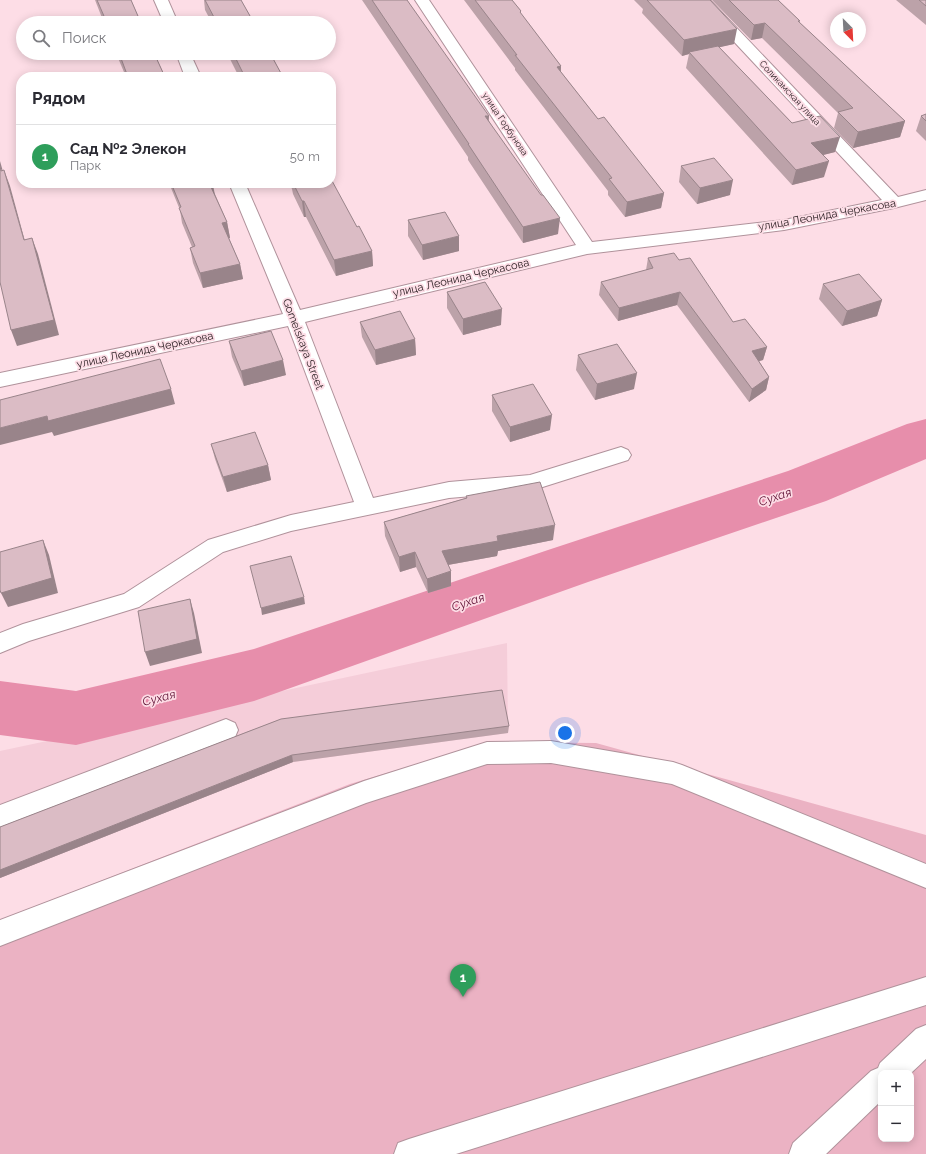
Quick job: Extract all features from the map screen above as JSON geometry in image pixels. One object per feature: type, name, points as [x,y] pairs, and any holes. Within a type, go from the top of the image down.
[{"type":"street","points":[[161,0],[168,16]]},
{"type":"street","name":"улица Горбунова","points":[[422,0],[587,248]]},
{"type":"street","name":"Соликамская улица","points":[[702,0],[894,203]]},
{"type":"street","points":[[186,60],[191,72]]},
{"type":"street","name":"Gomelskaya Street","points":[[239,188],[294,318],[366,507]]},
{"type":"street","name":"улица Леонида Черкасова","points":[[0,380],[294,318],[587,248],[784,225],[894,203],[926,195]]},
{"type":"street","points":[[0,642],[23,633],[131,601],[216,546],[291,523],[449,490],[530,483],[621,455]]},
{"type":"street","points":[[0,817],[226,730]]},
{"type":"street","points":[[0,933],[364,792],[487,754],[551,752],[673,773],[926,876]]},
{"type":"street","points":[[409,1154],[926,991]]},
{"type":"street","points":[[893,1070],[926,1038]]},
{"type":"street","points":[[804,1154],[878,1084]]},
{"type":"shaded area","points":[[507,643],[508,733],[293,762],[0,878],[0,751]]},
{"type":"shaded area","points":[[490,742],[596,743],[926,835],[926,1154],[0,1154],[0,920],[350,784]]},
{"type":"building","points":[[97,0],[131,0],[138,16],[104,16]]},
{"type":"building","points":[[205,0],[241,0],[250,16],[213,16]]},
{"type":"building","points":[[372,0],[407,0],[489,116],[485,116],[541,195],[543,195],[560,218],[523,227]]},
{"type":"building","points":[[475,0],[512,0],[561,66],[557,67],[598,119],[604,117],[664,193],[627,202],[609,179],[612,178],[515,55],[517,55]]},
{"type":"building","points":[[647,0],[710,0],[737,29],[684,40]]},
{"type":"building","points":[[729,0],[778,0],[800,21],[798,21],[905,121],[858,132],[838,112],[853,108],[765,23],[754,25]]},
{"type":"building","points":[[919,0],[926,0],[926,6]]},
{"type":"building","points":[[718,46],[792,123],[820,116],[840,137],[811,143],[829,161],[796,170],[689,52]]},
{"type":"building","points":[[122,60],[157,60],[163,72],[126,72]]},
{"type":"building","points":[[236,60],[274,60],[280,72],[242,72]]},
{"type":"building","points":[[926,114],[926,121],[921,116]]},
{"type":"building","points":[[714,158],[733,180],[700,188],[681,166]]},
{"type":"building","points":[[0,166],[1,171],[4,170],[24,240],[32,238],[54,320],[11,330],[0,282]]},
{"type":"building","points":[[173,188],[211,188],[227,222],[222,223],[240,264],[200,273],[190,248],[195,246],[179,208],[181,207]]},
{"type":"building","points":[[296,188],[336,188],[372,251],[334,260],[304,201],[302,201]]},
{"type":"building","points":[[445,212],[459,236],[422,245],[408,220]]},
{"type":"building","points":[[674,253],[679,260],[690,258],[733,322],[745,319],[767,347],[752,351],[769,377],[752,389],[680,292],[619,308],[601,282],[653,268],[648,258]]},
{"type":"building","points":[[859,274],[882,300],[847,311],[823,284]]},
{"type":"building","points":[[485,282],[502,309],[463,319],[447,292]]},
{"type":"building","points":[[400,311],[415,339],[375,350],[360,322]]},
{"type":"building","points":[[271,331],[283,360],[241,371],[229,341]]},
{"type":"building","points":[[617,344],[637,373],[597,384],[578,355]]},
{"type":"building","points":[[160,359],[171,389],[48,421],[47,416],[0,428],[0,400]]},
{"type":"building","points":[[533,384],[552,415],[510,427],[492,395]]},
{"type":"building","points":[[255,432],[268,465],[223,477],[211,444]]},
{"type":"building","points":[[540,482],[555,525],[497,536],[498,541],[442,551],[451,571],[427,579],[415,552],[399,557],[384,522],[467,498],[466,496]]},
{"type":"building","points":[[43,540],[52,578],[1,593],[0,552]]},
{"type":"building","points":[[291,556],[304,597],[261,608],[250,566]]},
{"type":"building","points":[[190,599],[197,639],[145,652],[138,611]]},
{"type":"building","points":[[502,690],[509,726],[292,755],[0,870],[0,827],[281,719]]},
{"type":"waterway","name":"Сухая","points":[[0,708],[76,718],[254,675],[568,566],[807,486],[926,438]]},
{"type":"place","name":"Сад №2 Элекон","points":[[463,997]]}]
